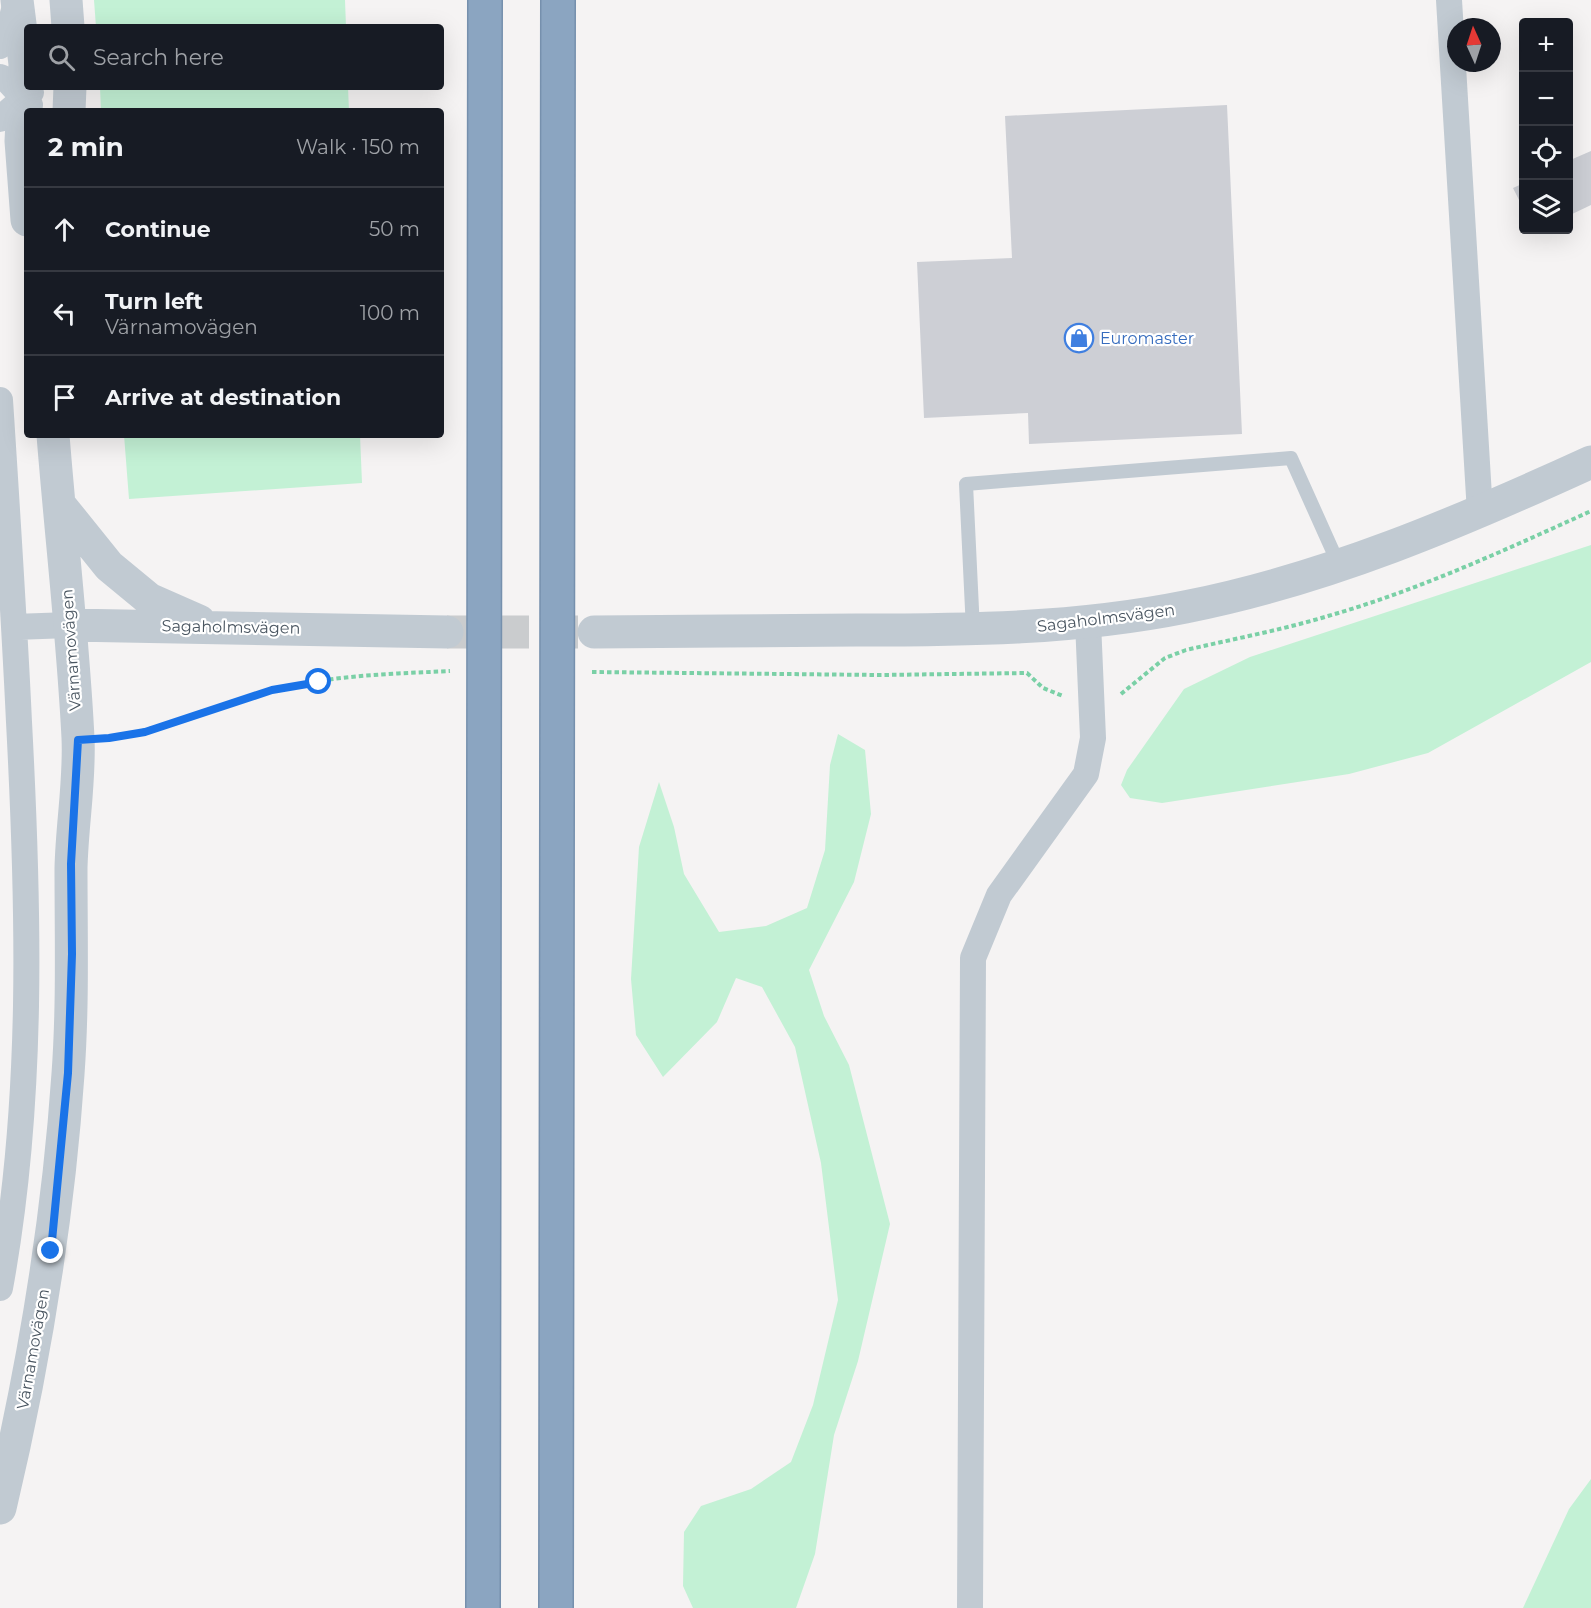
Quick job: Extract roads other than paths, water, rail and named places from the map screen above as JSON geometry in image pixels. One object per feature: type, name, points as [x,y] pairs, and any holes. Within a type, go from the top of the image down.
[{"type":"highway","points":[[483,1608],[485,0]]},
{"type":"highway","points":[[556,1608],[558,0]]},
{"type":"street","points":[[0,45],[8,33],[17,0]]},
{"type":"street","points":[[17,0],[24,56]]},
{"type":"street","points":[[66,0],[68,24]]},
{"type":"street","points":[[1449,0],[1480,513]]},
{"type":"street","points":[[24,70],[19,98],[24,180]]},
{"type":"street","points":[[69,108],[70,90]]},
{"type":"street","points":[[0,400],[26,871],[24,1062],[19,1152],[0,1288]]},
{"type":"street","name":"Värnamovägen","points":[[0,1508],[16,1441],[51,1251],[68,1073],[72,954],[71,864],[78,740],[52,438]]},
{"type":"street","name":"Sagaholmsvägen","points":[[594,632],[974,630],[1088,622],[1184,608],[1340,567],[1480,513],[1591,462]]},
{"type":"street","points":[[59,504],[109,566],[149,599],[211,627]]},
{"type":"street","points":[[970,1608],[974,958],[999,895],[1086,774],[1093,738],[1088,622]]},
{"type":"street","name":"Sagaholmsvägen","points":[[14,627],[70,625],[447,632]]},
{"type":"lane","points":[[974,630],[966,484],[1291,458],[1340,567]]},
{"type":"tunnel","points":[[447,632],[594,632]]},
{"type":"place","name":"Euromaster","points":[[1079,338]]}]
